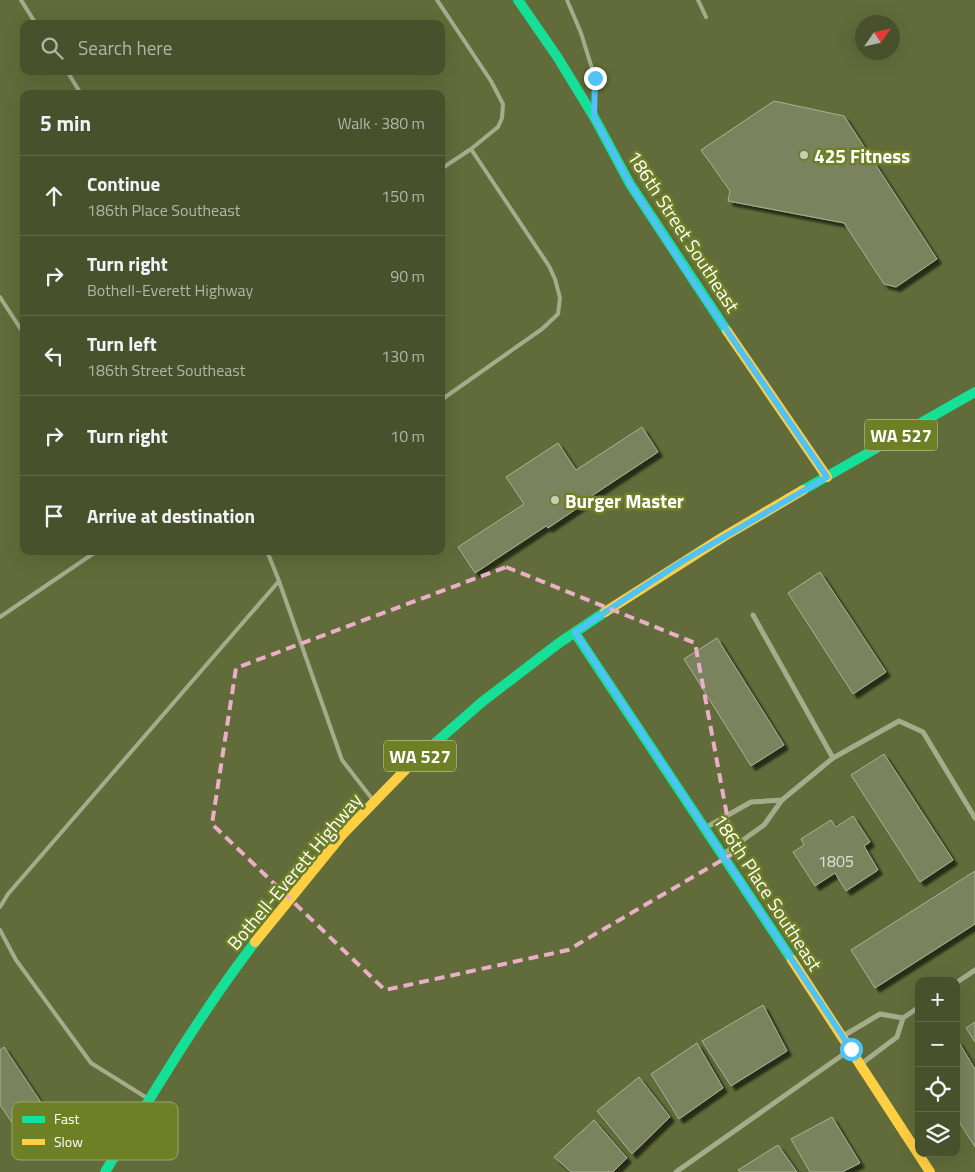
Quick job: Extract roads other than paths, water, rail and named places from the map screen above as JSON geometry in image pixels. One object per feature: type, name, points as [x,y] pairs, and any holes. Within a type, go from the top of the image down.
[{"type":"street","name":"186th Street Southeast","points":[[518,0],[558,58],[594,117],[630,184],[691,278],[827,477]]},
{"type":"street","name":"Bothell-Everett Highway","points":[[150,1100],[219,991],[286,903],[343,834],[447,732],[519,673],[575,632],[683,561],[975,392]]},
{"type":"street","points":[[753,615],[833,758]]},
{"type":"street","name":"186th Place Southeast","points":[[575,632],[843,1036],[930,1172]]},
{"type":"street","points":[[722,855],[764,824],[782,800],[833,758],[899,722],[922,732],[975,818]]},
{"type":"street","points":[[705,828],[751,802],[782,800]]},
{"type":"street","points":[[960,979],[975,970]]},
{"type":"street","points":[[861,1064],[897,1037],[903,1018],[915,1010]]},
{"type":"street","points":[[843,1036],[880,1014],[903,1018]]},
{"type":"street","points":[[676,1172],[851,1049]]},
{"type":"street","name":"Bothell-Everett Highway","points":[[105,1172],[112,1160]]},
{"type":"lane","points":[[21,0],[34,20]]},
{"type":"lane","points":[[437,0],[491,81],[503,104],[502,118],[498,127],[471,149],[445,165]]},
{"type":"lane","points":[[567,0],[581,34],[595,78],[594,117]]},
{"type":"lane","points":[[698,0],[706,16]]},
{"type":"lane","points":[[69,75],[79,90]]},
{"type":"lane","points":[[445,397],[542,328],[558,314],[560,298],[549,266],[471,149]]},
{"type":"lane","points":[[0,297],[20,328]]},
{"type":"lane","points":[[0,617],[91,555]]},
{"type":"lane","points":[[269,555],[342,760],[374,802]]},
{"type":"lane","points":[[0,907],[8,894],[279,581]]},
{"type":"lane","points":[[0,930],[16,960],[92,1064],[150,1100]]},
{"type":"place","name":"425 Fitness","points":[[804,155]]},
{"type":"place","name":"Burger Master","points":[[555,500]]}]
